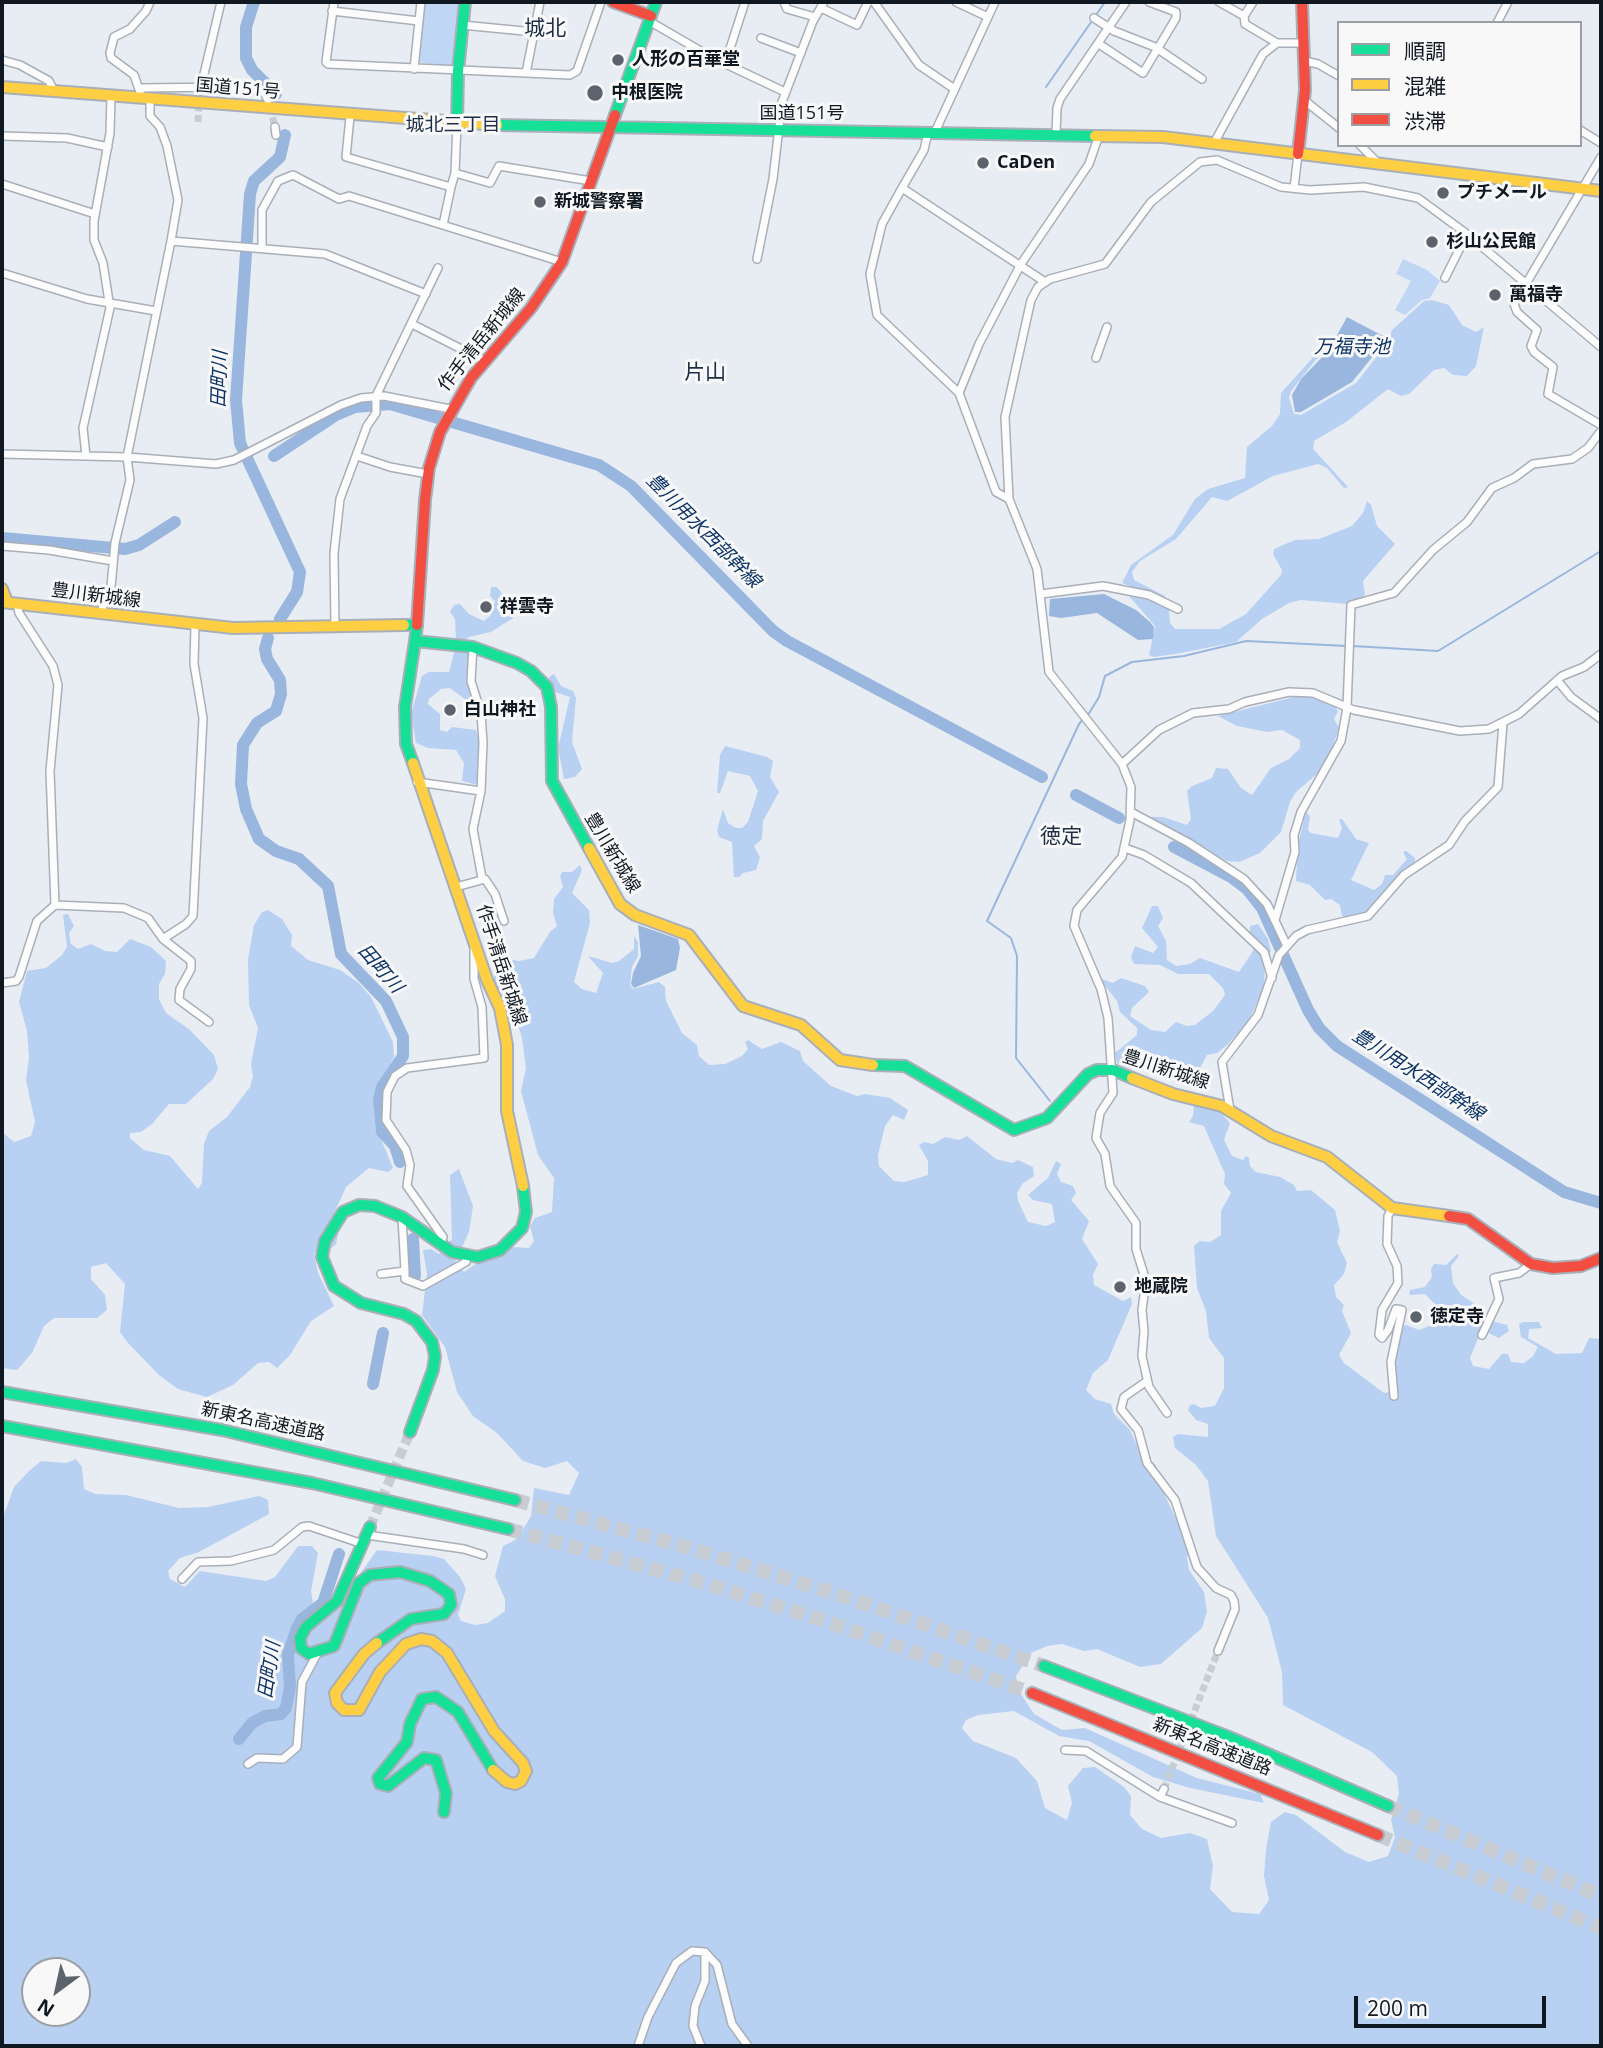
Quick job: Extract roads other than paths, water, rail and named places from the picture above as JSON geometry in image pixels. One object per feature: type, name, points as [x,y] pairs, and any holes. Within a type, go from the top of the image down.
[{"type":"main road","points":[[457,124],[458,71],[465,2]]},
{"type":"main road","points":[[613,2],[650,18]]},
{"type":"main road","name":"作手清岳新城線","points":[[417,625],[428,474],[442,425],[449,410],[485,361],[531,308],[562,262],[656,2]]},
{"type":"main road","points":[[1298,153],[1304,100],[1301,2]]},
{"type":"main road","name":"国道151号","points":[[2,87],[111,96],[143,95],[350,117],[457,124],[610,129],[1099,135],[1214,143],[1601,191]]},
{"type":"main road","points":[[2,589],[8,602]]},
{"type":"main road","name":"豊川新城線","points":[[8,602],[195,625],[260,629],[417,625]]},
{"type":"main road","points":[[415,641],[417,625]]},
{"type":"main road","name":"作手清岳新城線","points":[[415,641],[405,727],[417,782],[477,943],[504,1026],[507,1111],[521,1170],[526,1212],[522,1228],[509,1244],[488,1255],[467,1256]]},
{"type":"main road","name":"豊川新城線","points":[[415,641],[473,647],[531,671],[547,687],[551,706],[551,780],[620,904],[635,915],[684,931],[694,938],[743,1006],[801,1025],[847,1063],[905,1066],[1014,1130],[1047,1118],[1092,1071],[1113,1070],[1173,1094],[1230,1110],[1271,1136],[1327,1157],[1392,1208],[1468,1219],[1531,1264]]},
{"type":"main road","points":[[410,1432],[433,1370],[435,1356],[432,1342],[416,1321],[404,1314],[361,1303],[334,1286],[326,1273],[322,1257],[325,1241],[343,1212],[359,1205],[375,1206],[402,1217],[440,1245],[467,1256]]},
{"type":"main road","points":[[1531,1264],[1553,1268],[1581,1266],[1601,1258]]},
{"type":"main road","name":"新東名高速道路","points":[[2,1392],[222,1430],[515,1500]]},
{"type":"main road","points":[[2,1426],[312,1483],[509,1529]]},
{"type":"main road","points":[[367,1536],[337,1601],[306,1627],[300,1638],[301,1648],[309,1654],[317,1654],[334,1646],[359,1583],[370,1575],[400,1572],[430,1581],[449,1594],[451,1605],[443,1614],[411,1619],[397,1626],[364,1654],[335,1693],[337,1703],[344,1710],[359,1710],[380,1672],[406,1644],[421,1639],[432,1641],[447,1653],[495,1731],[523,1763],[526,1771],[522,1781],[515,1784],[507,1782],[494,1772],[458,1712],[436,1697],[422,1699],[410,1724],[407,1742],[377,1778],[380,1784],[388,1786],[424,1758],[436,1760],[446,1793],[444,1812]]},
{"type":"main road","name":"新東名高速道路","points":[[1044,1666],[1228,1737],[1388,1806]]},
{"type":"main road","name":"新東名高速道路","points":[[1032,1693],[1378,1835]]},
{"type":"street","points":[[100,614],[111,587],[115,546],[130,480],[127,457],[178,200],[167,146],[160,127],[150,116],[134,75],[111,58],[110,53],[114,37],[130,29],[146,11],[150,2]]},
{"type":"street","points":[[201,90],[221,2]]},
{"type":"street","points":[[334,2],[326,62],[328,64],[570,75],[577,71],[601,2]]},
{"type":"street","points":[[414,69],[421,2]]},
{"type":"street","points":[[526,73],[540,2]]},
{"type":"street","points":[[725,64],[746,2]]},
{"type":"street","points":[[783,2],[787,9],[815,17]]},
{"type":"street","points":[[757,259],[785,92],[815,17],[822,5],[857,24],[868,2]]},
{"type":"street","points":[[874,2],[919,65],[953,88]]},
{"type":"street","points":[[956,2],[988,17]]},
{"type":"street","points":[[995,2],[924,150],[882,224],[870,274],[877,315],[884,325],[960,393],[996,492],[1009,499]]},
{"type":"street","points":[[1056,134],[1055,118],[1060,99],[1126,2]]},
{"type":"street","points":[[1099,44],[1143,73],[1176,18],[1176,12],[1149,2]]},
{"type":"street","points":[[1219,2],[1244,16]]},
{"type":"street","points":[[1253,2],[1244,16],[1245,24],[1277,43],[1302,43]]},
{"type":"street","points":[[1498,21],[1508,2]]},
{"type":"street","points":[[332,11],[419,21]]},
{"type":"street","points":[[650,18],[725,64],[785,92]]},
{"type":"street","points":[[1094,18],[1110,28],[1157,48],[1202,79]]},
{"type":"street","points":[[462,24],[534,32]]},
{"type":"street","points":[[761,38],[801,53]]},
{"type":"street","points":[[1214,143],[1263,54],[1277,43]]},
{"type":"street","points":[[2,60],[20,65],[49,81],[55,91]]},
{"type":"street","points":[[1304,61],[1318,64],[1337,75]]},
{"type":"street","points":[[143,95],[201,90],[258,90],[266,94],[268,100]]},
{"type":"street","points":[[86,456],[82,428],[110,303],[103,263],[94,240],[95,214],[108,147],[111,96]]},
{"type":"street","points":[[1304,100],[1337,126]]},
{"type":"street","points":[[350,117],[346,157],[452,187]]},
{"type":"street","points":[[443,225],[455,173],[457,124]]},
{"type":"street","points":[[1582,131],[1601,143]]},
{"type":"street","points":[[960,393],[979,344],[1021,264],[1089,164],[1099,135]]},
{"type":"street","points":[[2,136],[67,138],[108,147]]},
{"type":"street","points":[[1362,147],[1378,163]]},
{"type":"street","points":[[1294,188],[1298,153]]},
{"type":"street","points":[[1601,157],[1514,304],[1517,312],[1537,330],[1531,346],[1534,352],[1553,367],[1548,394],[1601,425]]},
{"type":"street","points":[[1167,1413],[1147,1381],[1142,1356],[1142,1310],[1146,1281],[1136,1249],[1136,1223],[1110,1186],[1105,1154],[1096,1138],[1100,1113],[1113,1093],[1113,1070],[1105,1004],[1078,937],[1074,917],[1083,902],[1116,866],[1125,848],[1131,812],[1130,780],[1122,764],[1083,719],[1049,672],[1041,594],[1034,558],[1009,499],[1004,441],[1007,402],[1029,307],[1035,292],[1045,282],[1105,264],[1151,202],[1200,162],[1217,160],[1272,186],[1324,190],[1364,187],[1405,194],[1427,203],[1601,347]]},
{"type":"street","points":[[455,173],[490,183],[499,166],[590,181]]},
{"type":"street","points":[[258,248],[262,210],[278,181],[289,175],[339,199],[349,196],[562,262]]},
{"type":"street","points":[[2,184],[95,214]]},
{"type":"street","points":[[902,188],[1045,282]]},
{"type":"street","points":[[1445,278],[1467,234]]},
{"type":"street","points":[[170,241],[325,254],[390,283],[426,294]]},
{"type":"street","points":[[335,627],[335,543],[340,499],[377,410],[376,397],[438,268]]},
{"type":"street","points":[[2,273],[110,303],[156,311]]},
{"type":"street","points":[[412,324],[485,361]]},
{"type":"street","points":[[1096,358],[1107,327]]},
{"type":"street","points":[[2,454],[127,457],[216,464],[239,458],[341,405],[376,397],[449,410]]},
{"type":"street","points":[[1275,920],[1295,852],[1294,835],[1301,812],[1337,753],[1347,708],[1351,606],[1394,593],[1433,550],[1467,522],[1492,488],[1514,478],[1533,464],[1572,459],[1588,448],[1601,431]]},
{"type":"street","points":[[357,456],[390,467],[428,474]]},
{"type":"street","points":[[2,546],[113,559]]},
{"type":"street","points":[[1041,594],[1102,586],[1149,595],[1178,609]]},
{"type":"street","points":[[8,602],[19,613],[53,666],[58,685],[50,771],[55,905]]},
{"type":"street","points":[[163,939],[193,916],[202,718],[194,664],[195,625]]},
{"type":"street","points":[[473,647],[471,681],[482,727],[481,791],[472,822],[482,878],[489,883],[504,921]]},
{"type":"street","points":[[1122,764],[1158,730],[1193,713],[1229,709],[1245,702],[1298,691],[1328,697],[1347,708],[1460,731],[1489,729],[1519,714],[1557,680],[1594,661],[1601,653]]},
{"type":"street","points":[[1557,680],[1571,697],[1601,719]]},
{"type":"street","points":[[1230,1110],[1222,1062],[1258,1015],[1279,955],[1307,930],[1368,916],[1404,875],[1449,845],[1465,821],[1498,787],[1503,723]]},
{"type":"street","points":[[417,782],[481,791]]},
{"type":"street","points":[[1131,812],[1189,843],[1244,878],[1275,920],[1286,947]]},
{"type":"street","points":[[1125,848],[1144,855],[1191,883],[1264,952],[1272,979]]},
{"type":"street","points":[[456,887],[482,878]]},
{"type":"street","points":[[2,983],[16,981],[19,977],[34,928],[41,915],[55,905],[124,908],[148,918],[163,939],[191,961],[191,969],[178,995],[179,1000],[209,1023]]},
{"type":"street","points":[[440,1245],[443,1237],[407,1186],[410,1165],[406,1150],[386,1120],[387,1091],[395,1076],[407,1068],[484,1058],[482,1007],[474,979],[474,948],[477,943]]},
{"type":"street","points":[[1392,1208],[1388,1216],[1387,1244],[1397,1266],[1398,1283],[1382,1310],[1379,1335],[1382,1338],[1388,1330],[1396,1309],[1402,1310],[1391,1362],[1394,1396]]},
{"type":"street","points":[[402,1217],[405,1279],[423,1286],[466,1262],[467,1256]]},
{"type":"street","points":[[1482,1335],[1499,1299],[1494,1278],[1519,1273],[1531,1264]]},
{"type":"street","points":[[381,1274],[405,1271]]},
{"type":"street","points":[[1147,1381],[1124,1397],[1121,1409],[1138,1430],[1147,1463],[1175,1500],[1197,1567],[1216,1588],[1231,1595],[1234,1601],[1234,1609],[1218,1651]]},
{"type":"street","points":[[182,1579],[198,1562],[231,1561],[274,1550],[302,1527],[309,1526],[464,1549],[482,1555]]},
{"type":"street","points":[[248,1764],[257,1758],[283,1759],[297,1747],[302,1682],[317,1654]]},
{"type":"street","points":[[1065,1750],[1086,1751],[1162,1793],[1232,1823]]},
{"type":"street","points":[[638,2046],[648,2017],[676,1962],[685,1954],[705,1952]]},
{"type":"street","points":[[701,2046],[693,2026],[695,2006],[705,1981],[705,1952]]},
{"type":"street","points":[[705,1952],[717,1965],[732,2024],[748,2046]]},
{"type":"water","name":"万福寺池","points":[[1347,317],[1385,337],[1383,344],[1352,382],[1301,412],[1295,412],[1292,395],[1301,379],[1329,350]]},
{"type":"water","points":[[1104,594],[1136,610],[1150,622],[1154,627],[1153,639],[1138,640],[1097,613],[1061,618],[1049,616],[1050,599]]},
{"type":"water","points":[[638,925],[678,939],[680,948],[676,970],[634,988],[631,984],[633,973],[641,956]]},
{"type":"waterway","name":"田町川","points":[[254,2],[246,27],[246,58],[252,70],[276,94]]},
{"type":"waterway","points":[[1046,87],[1105,2]]},
{"type":"waterway","name":"田町川","points":[[280,619],[297,592],[300,572],[240,443],[236,400],[250,194],[254,181],[280,157],[285,135]]},
{"type":"waterway","name":"豊川用水西部幹線","points":[[274,456],[336,415],[355,407],[390,404],[599,465],[631,486],[773,631],[787,641],[1042,777]]},
{"type":"waterway","name":"豊川用水西部幹線","points":[[2,538],[125,549],[139,545],[175,522]]},
{"type":"waterway","points":[[1353,646],[1438,651],[1601,551]]},
{"type":"waterway","name":"田町川","points":[[268,638],[265,649],[267,659],[280,680],[281,694],[276,711],[257,723],[243,745],[241,784],[246,809],[259,839],[276,851],[299,859],[328,886],[341,954],[386,1001],[403,1037],[403,1056],[382,1087],[379,1100],[382,1132],[395,1146],[400,1162]]},
{"type":"waterway","points":[[1088,715],[1099,697],[1105,676],[1132,662],[1184,656],[1246,641],[1347,646]]},
{"type":"waterway","points":[[1050,1101],[1016,1058],[1017,956],[1011,938],[987,921],[1084,718]]},
{"type":"waterway","name":"豊川用水西部幹線","points":[[1076,795],[1119,818]]},
{"type":"waterway","name":"豊川用水西部幹線","points":[[1174,847],[1231,877],[1247,889],[1262,908],[1308,1010],[1319,1028],[1337,1046],[1564,1192],[1601,1203]]},
{"type":"waterway","name":"田町川","points":[[413,1239],[415,1276]]},
{"type":"waterway","name":"田町川","points":[[373,1384],[383,1333]]},
{"type":"waterway","name":"田町川","points":[[239,1739],[252,1723],[265,1716],[281,1714],[286,1708],[290,1687],[288,1655],[297,1628],[302,1619],[323,1603],[339,1554]]},
{"type":"tunnel","points":[[198,122],[199,102]]},
{"type":"tunnel","points":[[270,107],[275,127]]},
{"type":"tunnel","points":[[370,1527],[410,1432]]},
{"type":"tunnel","points":[[515,1500],[686,1547],[846,1597],[1044,1666]]},
{"type":"tunnel","points":[[508,1529],[697,1581],[822,1620],[1032,1693]]},
{"type":"tunnel","points":[[1164,1789],[1218,1651]]},
{"type":"tunnel","points":[[1388,1806],[1601,1896]]},
{"type":"tunnel","points":[[1378,1835],[1601,1928]]},
{"type":"place","name":"人形の百華堂","points":[[618,60]]},
{"type":"place","name":"中根医院","points":[[595,93]]},
{"type":"place","name":"CaDen","points":[[983,163]]},
{"type":"place","name":"プチメール","points":[[1443,193]]},
{"type":"place","name":"新城警察署","points":[[540,202]]},
{"type":"place","name":"杉山公民館","points":[[1432,242]]},
{"type":"place","name":"萬福寺","points":[[1495,295]]},
{"type":"place","name":"祥雲寺","points":[[486,607]]},
{"type":"place","name":"白山神社","points":[[450,710]]},
{"type":"place","name":"地蔵院","points":[[1120,1287]]},
{"type":"place","name":"徳定寺","points":[[1416,1317]]},
{"type":"district","name":"城北","points":[[545,29]]},
{"type":"district","name":"城北三丁目","points":[[453,126]]},
{"type":"district","name":"片山","points":[[705,373]]},
{"type":"district","name":"徳定","points":[[1061,837]]}]
